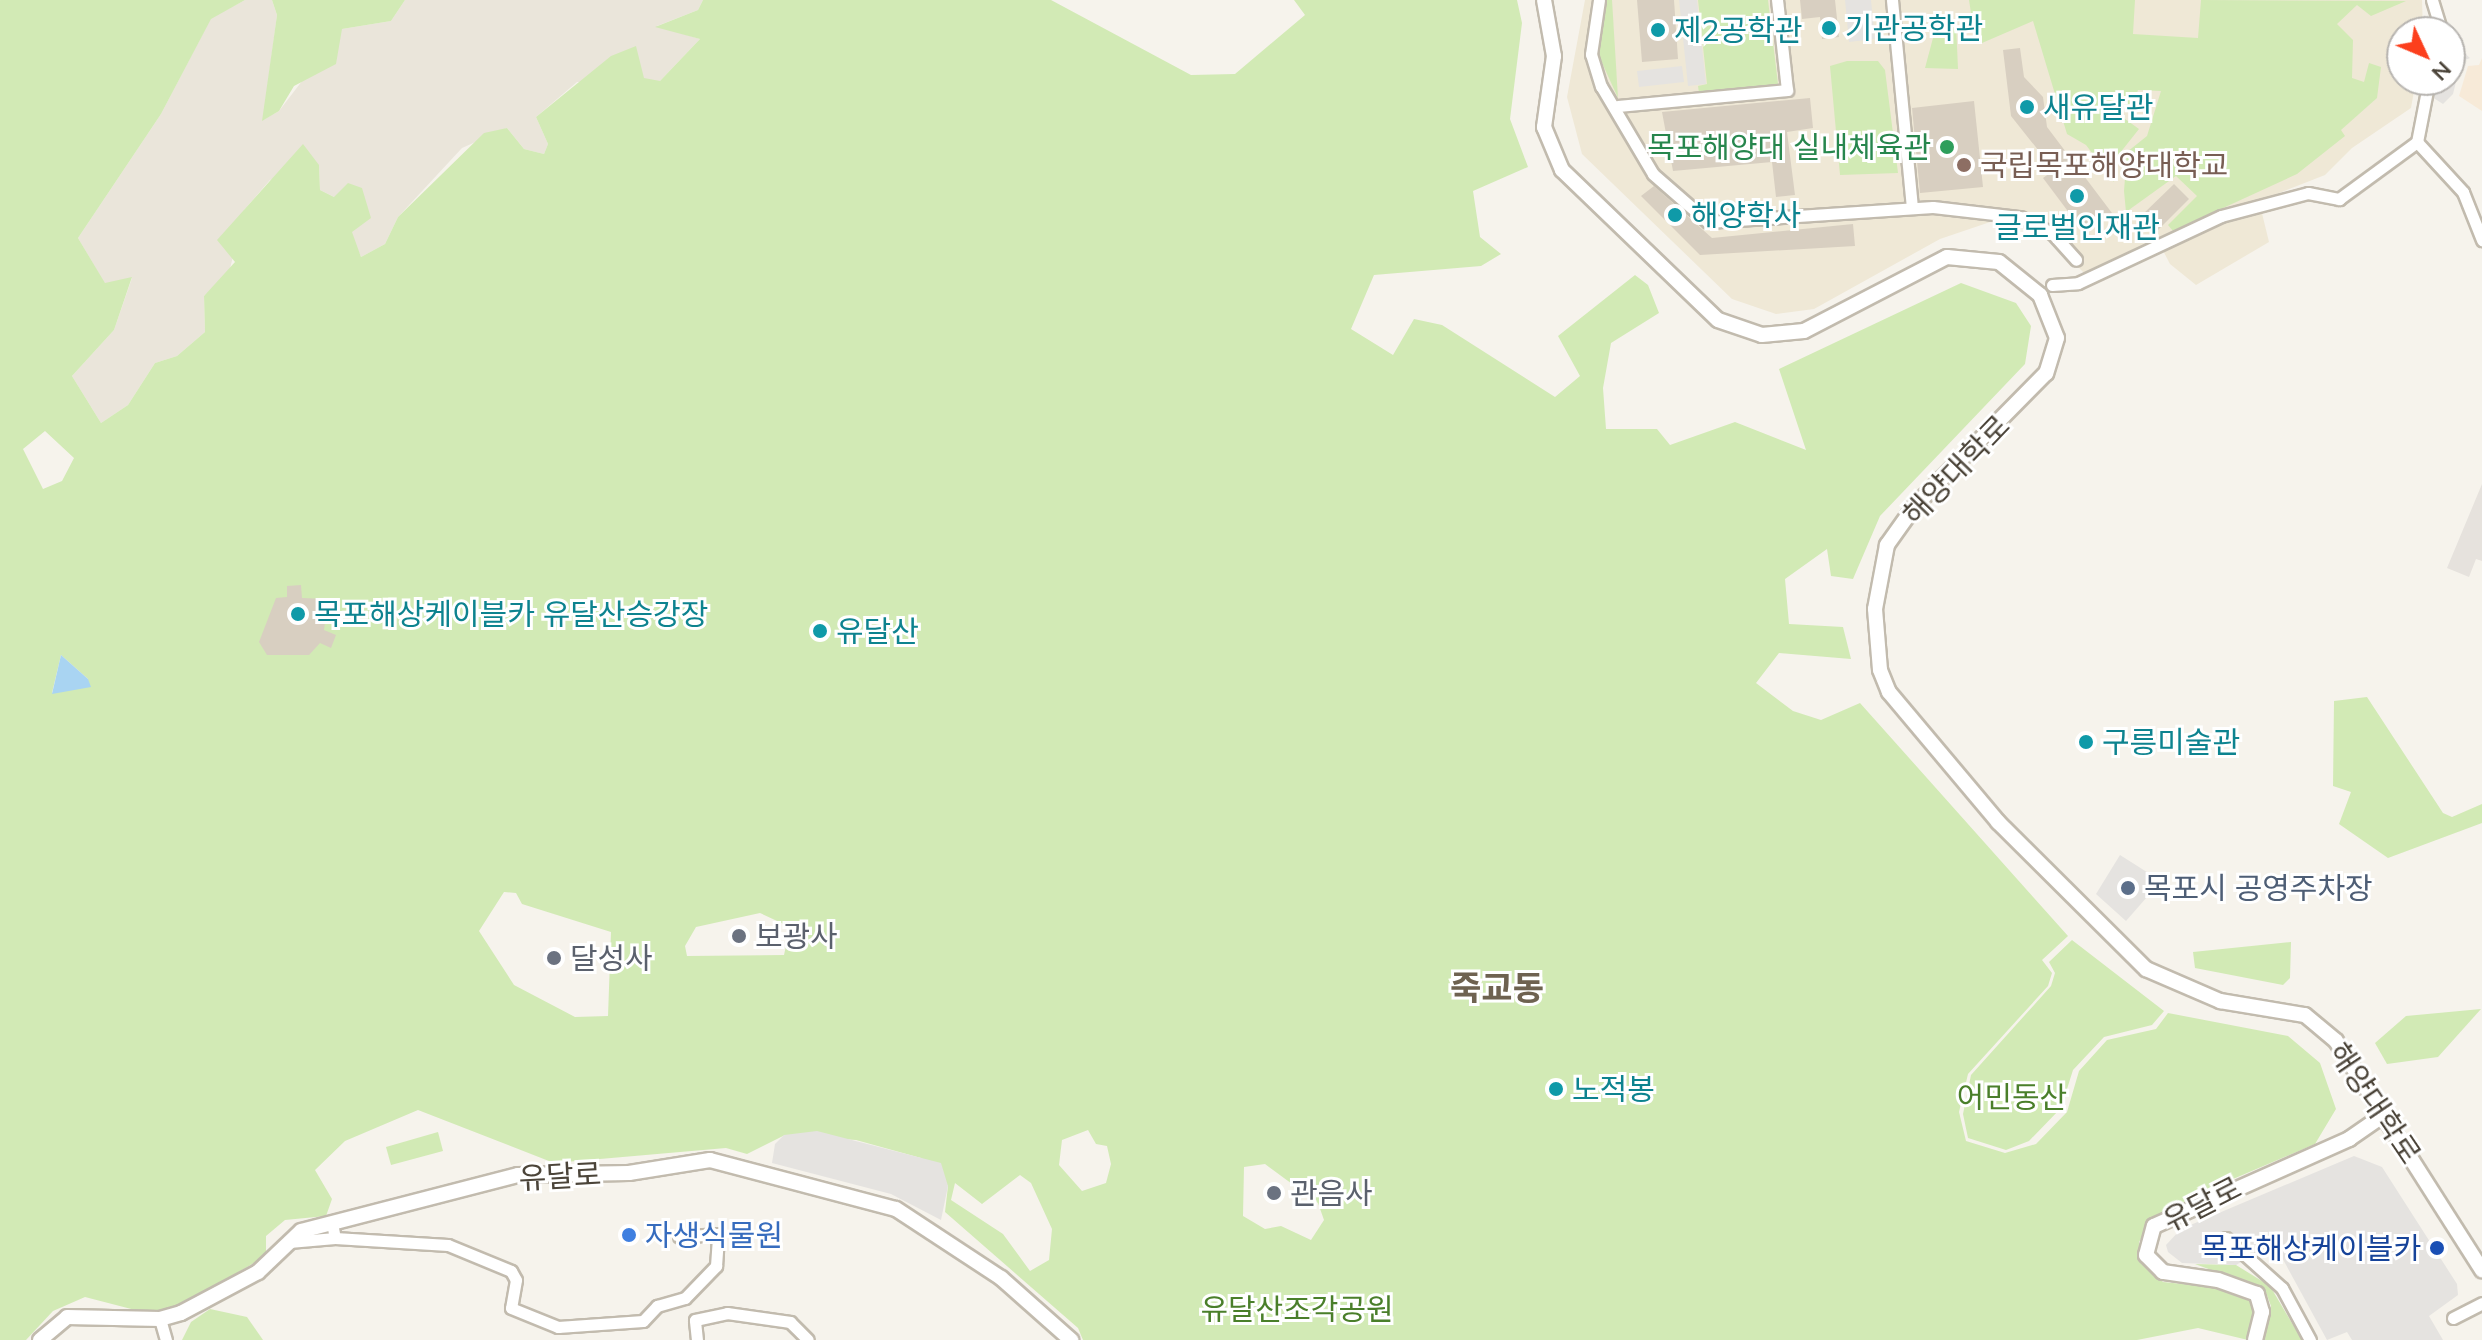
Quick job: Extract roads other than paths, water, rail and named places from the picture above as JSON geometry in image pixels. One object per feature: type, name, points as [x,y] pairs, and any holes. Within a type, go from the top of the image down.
[{"type":"street","name":"해양대학로","points":[[1544,0],[1554,56],[1544,127],[1562,170],[1718,320],[1762,335],[1804,331],[1947,257],[1999,262],[2040,295],[2057,338],[2046,373],[1924,496],[1887,545],[1875,609],[1880,670],[1889,692],[1949,768],[2121,949],[2173,985],[2220,1001],[2305,1015],[2336,1041],[2482,1270]]},
{"type":"street","points":[[1599,0],[1591,54],[1601,86],[1618,106],[1650,170],[1708,222],[1912,207],[2020,217],[2052,233],[2076,260]]},
{"type":"street","points":[[1618,106],[1787,90],[1777,0]]},
{"type":"street","points":[[1892,0],[1912,207]]},
{"type":"street","points":[[2052,285],[2078,283],[2236,212],[2308,193],[2339,199],[2417,142],[2426,96]]},
{"type":"street","points":[[2417,142],[2463,192],[2482,240]]},
{"type":"street","name":"유달로","points":[[2255,1340],[2262,1312],[2257,1294],[2218,1280],[2163,1272],[2146,1255],[2154,1226],[2349,1139],[2385,1114]]},
{"type":"street","name":"유달로","points":[[40,1340],[67,1317],[160,1319],[258,1272],[301,1231],[333,1230],[518,1175],[729,1162],[896,1209],[1001,1278],[1071,1340]]},
{"type":"street","points":[[333,1230],[463,1249],[515,1275],[511,1308],[558,1327],[643,1321],[657,1306],[685,1298],[716,1266],[718,1234],[679,1237]]},
{"type":"street","points":[[2226,1238],[2282,1288],[2310,1340]]},
{"type":"street","points":[[2453,1318],[2482,1303]]},
{"type":"street","points":[[697,1340],[695,1320],[727,1313],[790,1322],[808,1340]]},
{"type":"street","points":[[160,1319],[166,1340]]},
{"type":"water","points":[[61,655],[88,679],[91,687],[52,694]]},
{"type":"place","name":"기관공학관","points":[[1829,28]]},
{"type":"place","name":"제2공학관","points":[[1658,30]]},
{"type":"place","name":"새유달관","points":[[2027,107]]},
{"type":"place","name":"목포해양대 실내체육관","points":[[1947,147]]},
{"type":"place","name":"국립목포해양대학교","points":[[1964,165]]},
{"type":"place","name":"글로벌인재관","points":[[2077,196]]},
{"type":"place","name":"해양학사","points":[[1675,215]]},
{"type":"place","name":"목포해상케이블카 유달산승강장","points":[[298,614]]},
{"type":"place","name":"유달산","points":[[820,631]]},
{"type":"place","name":"구릉미술관","points":[[2086,742]]},
{"type":"place","name":"목포시 공영주차장","points":[[2128,888]]},
{"type":"place","name":"보광사","points":[[739,936]]},
{"type":"place","name":"달성사","points":[[554,958]]},
{"type":"place","name":"노적봉","points":[[1556,1089]]},
{"type":"place","name":"관음사","points":[[1274,1193]]},
{"type":"place","name":"자생식물원","points":[[629,1235]]},
{"type":"place","name":"목포해상케이블카","points":[[2437,1248]]},
{"type":"district","name":"죽교동","points":[[1497,988]]},
{"type":"park label","name":"어민동산","points":[[2012,1097]]},
{"type":"park label","name":"유달산조각공원","points":[[1297,1309]]}]
